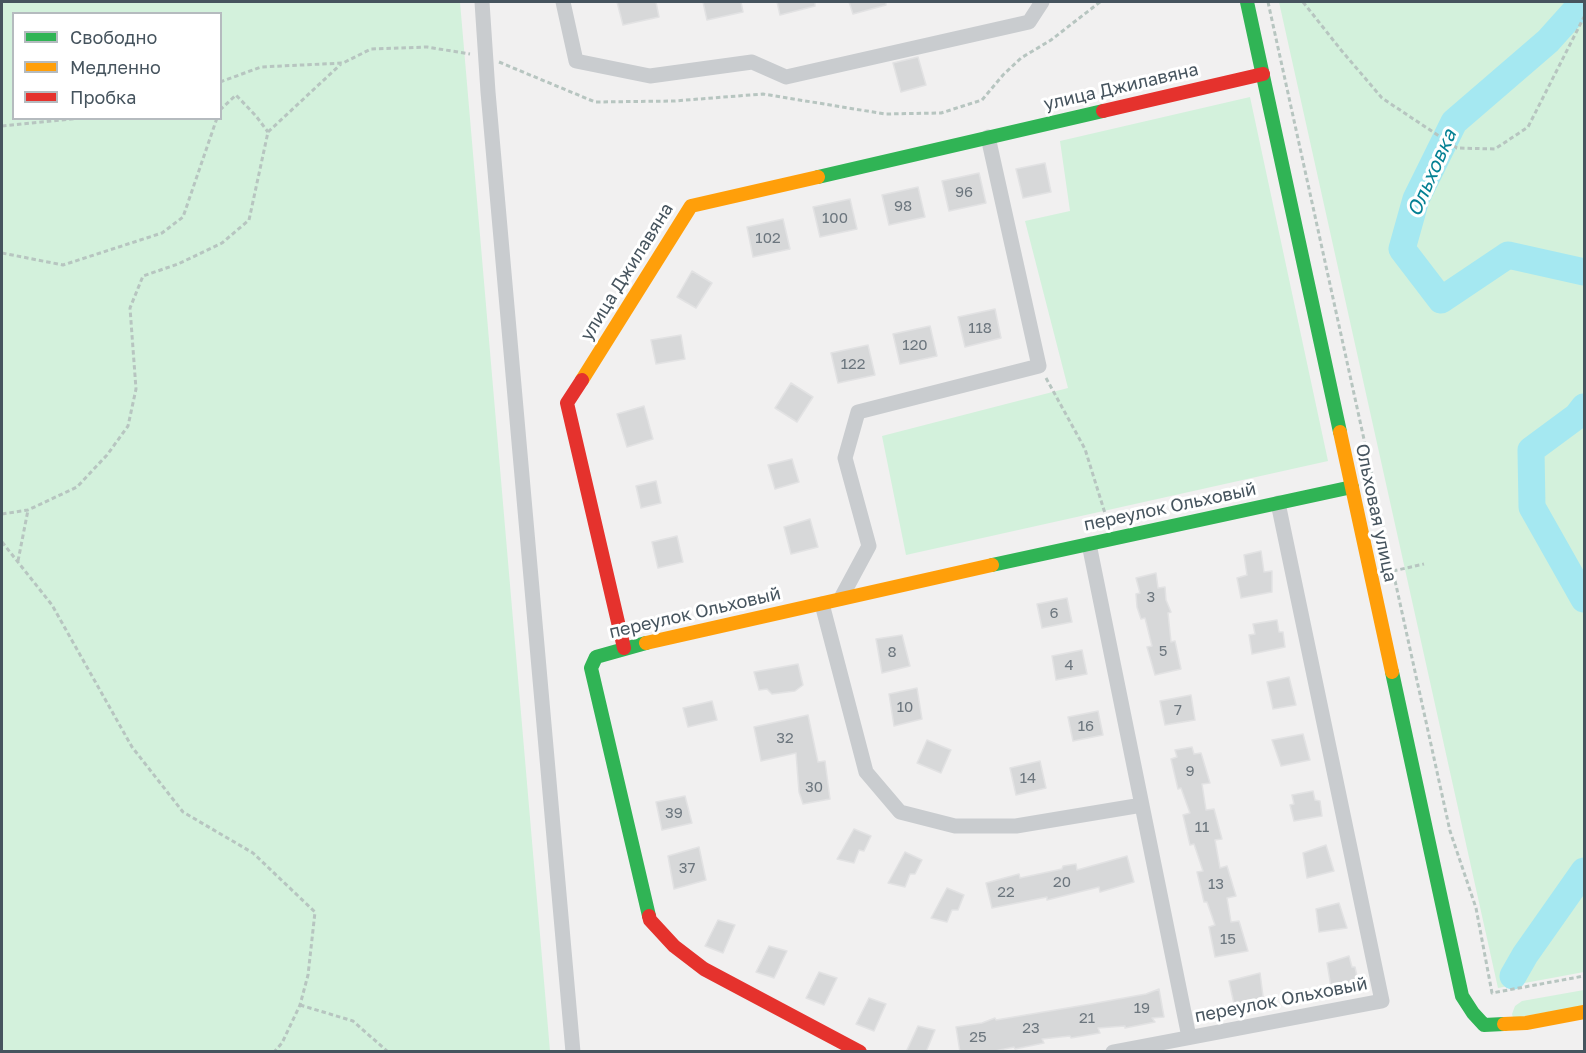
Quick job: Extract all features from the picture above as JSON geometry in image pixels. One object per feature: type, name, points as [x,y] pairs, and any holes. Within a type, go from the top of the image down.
[{"type":"street","points":[[482,2],[573,1052]]},
{"type":"street","points":[[563,2],[576,61],[650,76],[752,62],[786,77],[1029,22],[1042,2]]},
{"type":"street","name":"Ольховая улица","points":[[1247,2],[1462,996],[1484,1025],[1526,1023],[1584,1012]]},
{"type":"street","name":"улица Джилавяна","points":[[624,648],[567,403],[691,206],[1263,74]]},
{"type":"street","points":[[841,598],[869,546],[845,458],[858,412],[1039,366],[988,137]]},
{"type":"street","name":"переулок Ольховый","points":[[860,1052],[704,969],[674,946],[650,920],[591,668],[596,657],[624,648],[841,598],[1352,487]]},
{"type":"street","name":"переулок Ольховый","points":[[1113,1052],[1382,1001],[1278,503]]},
{"type":"street","points":[[1089,544],[1189,1037]]},
{"type":"street","points":[[822,603],[866,772],[900,812],[955,826],[1016,826],[1143,805]]},
{"type":"path","points":[[1268,2],[1450,831],[1476,908],[1492,993],[1584,976]]},
{"type":"path","points":[[1303,2],[1382,98],[1457,148],[1495,149],[1528,127],[1584,17]]},
{"type":"path","points":[[2,514],[28,510],[77,487],[107,455],[128,426],[136,389],[130,309],[143,276],[178,264],[222,243],[249,220],[268,132],[343,63]]},
{"type":"path","points":[[222,108],[236,95],[268,132]]},
{"type":"path","points":[[2,126],[61,120]]},
{"type":"path","points":[[2,253],[63,265],[162,233],[183,217],[216,120]]},
{"type":"path","points":[[1039,366],[1085,449],[1113,539]]},
{"type":"path","points":[[18,561],[28,510]]},
{"type":"path","points":[[2,542],[52,605],[132,747],[183,812],[253,853],[315,912],[308,975],[300,1005],[282,1043],[274,1052]]},
{"type":"path","points":[[1393,571],[1424,564]]},
{"type":"path","points":[[300,1005],[353,1021],[388,1052]]},
{"type":"green space","points":[[2,2],[460,2],[550,1051],[2,1051]]},
{"type":"green space","points":[[1279,2],[1584,2],[1584,972],[1498,988]]},
{"type":"green space","points":[[1250,97],[1328,461],[906,555],[882,436],[1068,388],[1025,221],[1070,211],[1060,141]]},
{"type":"green space","points":[[1584,990],[1584,1006],[1513,1018],[1515,1006],[1522,1001]]},
{"type":"building","points":[[617,2],[656,2],[659,17],[623,25]]},
{"type":"building","points":[[703,2],[741,2],[743,12],[707,20]]},
{"type":"building","points":[[777,2],[815,2],[815,6],[780,15]]},
{"type":"building","points":[[849,2],[886,2],[886,5],[853,14]]},
{"type":"building","points":[[918,57],[926,85],[901,92],[893,63]]},
{"type":"building","points":[[1045,163],[1051,192],[1023,198],[1016,169]]},
{"type":"building","points":[[979,173],[986,203],[949,211],[942,181]]},
{"type":"building","points":[[918,187],[925,217],[889,225],[882,195]]},
{"type":"building","points":[[850,199],[857,229],[820,237],[813,207]]},
{"type":"building","points":[[783,219],[790,249],[753,257],[747,227]]},
{"type":"building","points":[[692,271],[712,283],[696,308],[677,297]]},
{"type":"building","points":[[995,309],[1001,338],[965,347],[958,317]]},
{"type":"building","points":[[930,326],[937,356],[900,364],[893,334]]},
{"type":"building","points":[[681,335],[685,359],[656,364],[651,340]]},
{"type":"building","points":[[868,345],[875,375],[838,383],[831,353]]},
{"type":"building","points":[[791,383],[813,397],[797,422],[775,408]]},
{"type":"building","points":[[644,406],[653,439],[627,447],[617,414]]},
{"type":"building","points":[[792,459],[799,482],[775,489],[768,465]]},
{"type":"building","points":[[656,481],[661,503],[641,508],[636,486]]},
{"type":"building","points":[[810,519],[818,547],[791,554],[784,527]]},
{"type":"building","points":[[677,536],[683,562],[658,568],[652,542]]},
{"type":"building","points":[[1261,551],[1264,572],[1272,571],[1272,592],[1241,598],[1237,578],[1247,575],[1244,555]]},
{"type":"building","points":[[1156,573],[1158,588],[1165,587],[1166,600],[1171,612],[1168,613],[1171,642],[1175,641],[1181,669],[1155,675],[1147,647],[1152,646],[1145,618],[1141,619],[1137,607],[1136,594],[1140,593],[1136,578]]},
{"type":"building","points":[[1067,598],[1072,622],[1042,628],[1037,604]]},
{"type":"building","points":[[1277,620],[1279,632],[1283,632],[1285,647],[1252,654],[1249,635],[1255,634],[1253,624]]},
{"type":"building","points":[[902,635],[910,666],[882,673],[876,639]]},
{"type":"building","points":[[1082,650],[1087,674],[1056,680],[1052,656]]},
{"type":"building","points":[[798,664],[803,685],[795,691],[772,694],[767,689],[759,690],[754,672]]},
{"type":"building","points":[[1289,677],[1296,705],[1273,709],[1267,682]]},
{"type":"building","points":[[917,688],[922,719],[894,726],[889,694]]},
{"type":"building","points":[[1191,695],[1195,720],[1165,725],[1160,701]]},
{"type":"building","points":[[712,701],[717,720],[688,727],[683,708]]},
{"type":"building","points":[[1098,711],[1103,735],[1073,741],[1068,717]]},
{"type":"building","points":[[808,715],[818,762],[825,761],[830,799],[803,804],[799,792],[796,753],[761,761],[754,727]]},
{"type":"building","points":[[1303,734],[1310,760],[1281,766],[1272,740]]},
{"type":"building","points":[[927,740],[951,750],[941,773],[917,763]]},
{"type":"building","points":[[1192,747],[1194,754],[1201,753],[1210,783],[1202,784],[1206,810],[1214,809],[1222,839],[1215,840],[1220,868],[1227,866],[1236,896],[1227,898],[1231,922],[1239,921],[1248,951],[1215,957],[1209,927],[1215,925],[1207,902],[1204,902],[1197,872],[1203,871],[1194,844],[1190,845],[1183,815],[1190,813],[1181,788],[1178,789],[1171,759],[1177,757],[1175,750]]},
{"type":"building","points":[[1040,761],[1046,788],[1016,795],[1010,768]]},
{"type":"building","points":[[1313,791],[1315,800],[1320,801],[1322,816],[1294,821],[1290,805],[1294,804],[1292,795]]},
{"type":"building","points":[[685,796],[692,823],[662,830],[656,802]]},
{"type":"building","points":[[854,829],[871,836],[864,851],[859,850],[854,863],[837,859]]},
{"type":"building","points":[[1326,845],[1334,871],[1307,878],[1303,853]]},
{"type":"building","points":[[699,847],[706,880],[674,889],[668,856]]},
{"type":"building","points":[[905,852],[922,860],[915,874],[910,874],[905,887],[888,883]]},
{"type":"building","points":[[1127,856],[1134,882],[1100,892],[1099,887],[1047,900],[1047,897],[992,908],[986,883],[1019,874],[1020,878],[1076,864],[1077,870]]},
{"type":"building","points":[[947,888],[964,895],[958,910],[952,910],[947,922],[931,918]]},
{"type":"building","points":[[1339,903],[1347,928],[1319,932],[1316,909]]},
{"type":"building","points":[[718,920],[735,925],[723,953],[705,946]]},
{"type":"building","points":[[769,946],[787,951],[774,978],[756,972]]},
{"type":"building","points":[[1349,956],[1352,967],[1355,967],[1358,981],[1331,987],[1327,963]]},
{"type":"building","points":[[819,972],[837,978],[824,1005],[806,998]]},
{"type":"building","points":[[1260,973],[1264,1004],[1236,1013],[1229,981]]},
{"type":"building","points":[[1159,989],[1164,1017],[1152,1018],[1155,1022],[1125,1028],[1125,1026],[1098,1028],[1100,1033],[1071,1038],[1070,1036],[1042,1039],[1044,1043],[1015,1049],[1014,1047],[990,1052],[960,1052],[956,1027],[982,1023],[995,1018],[996,1020],[1146,994]]},
{"type":"building","points":[[869,998],[886,1004],[874,1031],[856,1024]]},
{"type":"building","points":[[918,1026],[935,1030],[926,1052],[906,1052]]},
{"type":"waterway","name":"Ольховка","points":[[1583,2],[1548,41],[1454,122],[1416,199],[1402,249],[1441,300],[1508,255],[1584,272]]},
{"type":"waterway","name":"Ольховка","points":[[1584,407],[1577,416],[1531,450],[1532,507],[1584,599]]},
{"type":"waterway","name":"Ольховка","points":[[1513,976],[1525,955],[1584,871]]},
{"type":"traffic: fast","points":[[1247,2],[1340,432]]},
{"type":"traffic: fast","points":[[818,177],[1103,111]]},
{"type":"traffic: fast","points":[[992,565],[1352,487]]},
{"type":"traffic: fast","points":[[646,643],[596,657],[591,668],[649,916]]},
{"type":"traffic: fast","points":[[1392,672],[1462,996],[1484,1025],[1504,1024]]},
{"type":"traffic: slow","points":[[582,380],[691,206],[818,177]]},
{"type":"traffic: slow","points":[[1340,432],[1392,672]]},
{"type":"traffic: slow","points":[[646,643],[992,565]]},
{"type":"traffic: slow","points":[[1504,1024],[1526,1023],[1584,1012]]},
{"type":"traffic: jam","points":[[1103,111],[1263,74]]},
{"type":"traffic: jam","points":[[582,380],[567,403],[624,648]]},
{"type":"traffic: jam","points":[[649,916],[674,946],[704,969],[860,1052]]}]
